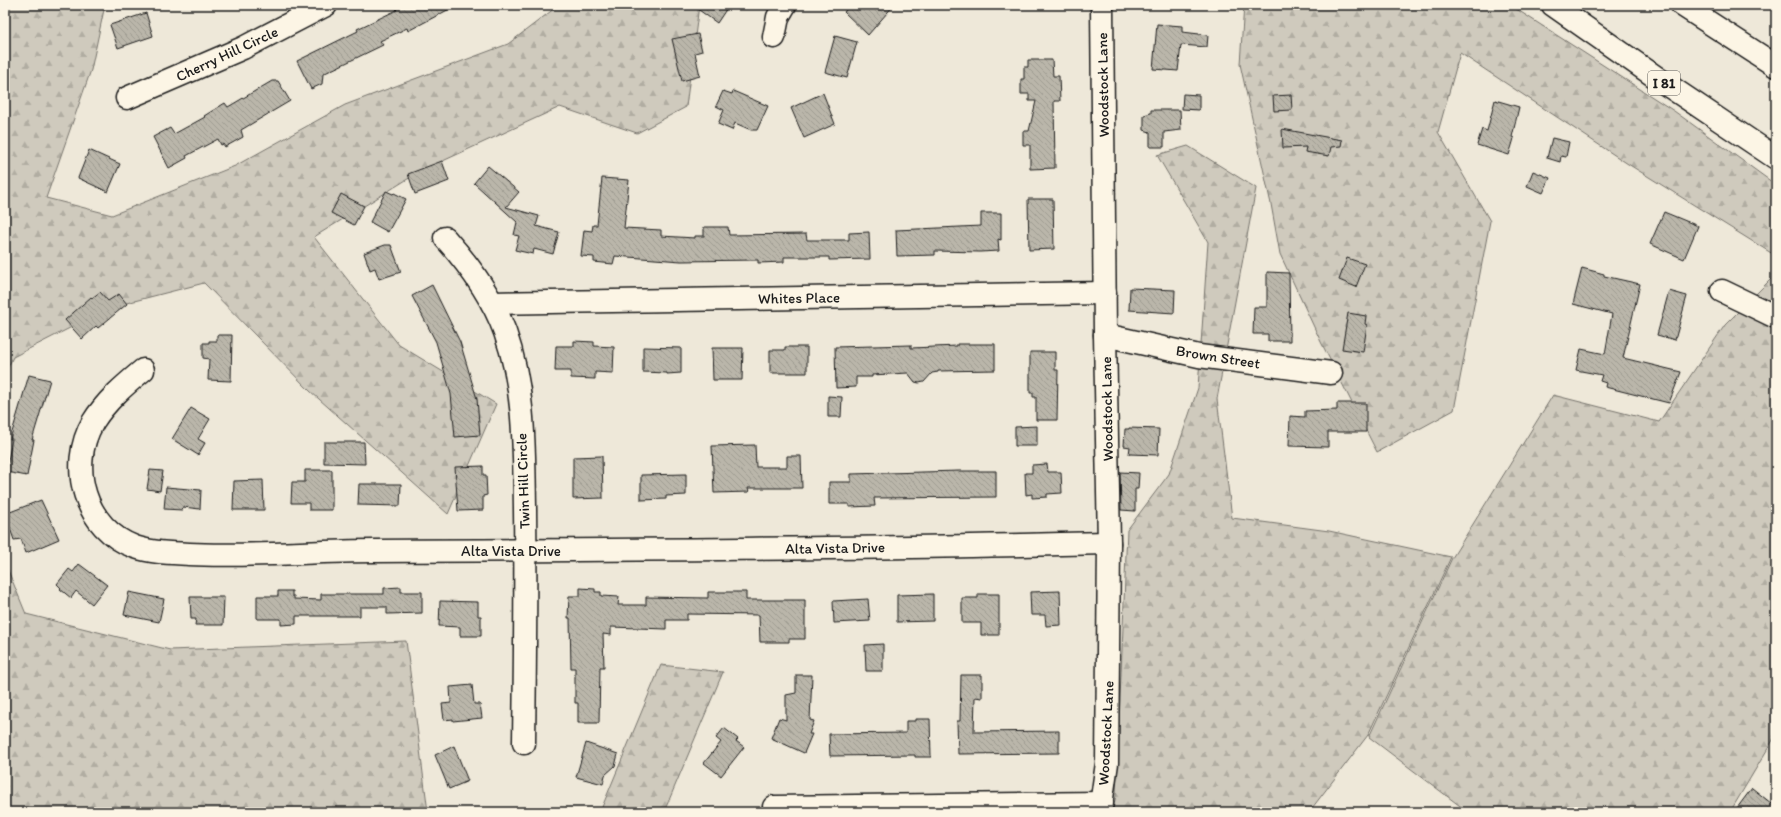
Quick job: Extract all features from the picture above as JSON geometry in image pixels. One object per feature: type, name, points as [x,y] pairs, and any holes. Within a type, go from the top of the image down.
[{"type":"main road","name":"Cherry Hill Circle","points":[[127,98],[243,48],[326,5]]},
{"type":"main road","points":[[774,37],[778,17],[785,5]]},
{"type":"main road","name":"Woodstock Lane","points":[[1101,808],[1108,763],[1110,543],[1105,334],[1102,5]]},
{"type":"main road","name":"I 81","points":[[1554,5],[1660,80],[1776,158]]},
{"type":"main road","points":[[1682,5],[1776,66]]},
{"type":"main road","name":"Twin Hill Circle","points":[[445,238],[466,263],[492,303],[514,362],[520,394],[524,467],[526,551],[524,743]]},
{"type":"main road","points":[[1722,291],[1776,317]]},
{"type":"main road","name":"Whites Place","points":[[492,303],[1105,293]]},
{"type":"main road","name":"Brown Street","points":[[1105,334],[1199,356],[1331,373]]},
{"type":"main road","name":"Alta Vista Drive","points":[[143,370],[121,388],[102,408],[92,425],[85,444],[81,463],[83,487],[89,506],[100,522],[116,537],[133,546],[151,552],[210,555],[362,551],[944,547],[1110,543]]},
{"type":"main road","points":[[774,807],[1101,808]]},
{"type":"green space","points":[[5,5],[105,5],[91,70],[46,198],[112,215],[235,166],[345,105],[508,44],[559,5],[699,5],[686,107],[637,133],[560,107],[419,172],[314,237],[399,345],[496,404],[448,514],[310,391],[204,283],[111,307],[13,357],[5,373]]},
{"type":"green space","points":[[1244,5],[1510,5],[1674,111],[1776,185],[1776,256],[1628,164],[1460,53],[1438,132],[1490,221],[1454,410],[1377,452],[1321,342],[1280,254],[1271,204],[1240,64]]},
{"type":"green space","points":[[1188,146],[1256,188],[1217,399],[1232,518],[1329,531],[1451,557],[1368,735],[1309,812],[1112,812],[1116,796],[1127,530],[1169,474],[1198,388],[1208,242],[1157,155]]},
{"type":"green space","points":[[1776,274],[1776,735],[1730,812],[1468,812],[1369,737],[1452,558],[1553,395],[1659,422],[1725,325]]},
{"type":"green space","points":[[5,563],[26,614],[170,650],[406,641],[428,812],[5,812]]},
{"type":"green space","points":[[661,665],[723,672],[664,812],[600,812]]},
{"type":"building","points":[[404,5],[457,5],[408,31],[407,28],[380,41],[383,45],[323,74],[322,84],[311,89],[297,61],[358,31],[357,29],[397,10],[396,9]]},
{"type":"building","points":[[692,5],[729,5],[717,23]]},
{"type":"building","points":[[850,5],[894,5],[868,35],[844,12]]},
{"type":"building","points":[[146,13],[153,36],[118,48],[110,25]]},
{"type":"building","points":[[1157,24],[1182,26],[1182,32],[1208,35],[1207,47],[1181,45],[1178,71],[1153,69]]},
{"type":"building","points":[[698,34],[702,51],[695,53],[700,76],[682,81],[672,39]]},
{"type":"building","points":[[835,36],[857,42],[847,78],[825,72]]},
{"type":"building","points":[[1028,60],[1052,60],[1053,76],[1059,76],[1060,101],[1054,101],[1055,168],[1030,169],[1030,145],[1023,145],[1023,131],[1029,131],[1036,101],[1029,101],[1029,94],[1021,94],[1021,79],[1024,79],[1024,67],[1028,67]]},
{"type":"building","points":[[272,81],[278,81],[290,101],[241,130],[243,137],[225,147],[223,144],[221,145],[218,139],[186,156],[187,158],[169,168],[153,137],[170,128],[174,134],[205,117],[204,116],[225,103],[228,107]]},
{"type":"building","points":[[723,91],[732,94],[733,91],[768,106],[757,130],[751,130],[735,123],[732,130],[718,124],[724,110],[716,106]]},
{"type":"building","points":[[823,93],[835,124],[804,138],[791,108]]},
{"type":"building","points":[[1183,94],[1199,95],[1199,110],[1182,109]]},
{"type":"building","points":[[1291,95],[1292,110],[1274,111],[1273,96]]},
{"type":"building","points":[[1495,100],[1519,107],[1512,137],[1514,138],[1509,155],[1477,145],[1482,129],[1487,131]]},
{"type":"building","points":[[1151,110],[1180,110],[1181,130],[1164,132],[1164,147],[1150,147],[1150,132],[1144,130],[1144,115],[1151,113]]},
{"type":"building","points":[[1282,129],[1342,140],[1341,146],[1331,147],[1329,156],[1305,152],[1306,147],[1283,148]]},
{"type":"building","points":[[1552,138],[1569,142],[1566,157],[1561,156],[1560,162],[1547,158]]},
{"type":"building","points":[[89,150],[120,164],[108,192],[78,178]]},
{"type":"building","points":[[442,161],[449,181],[415,194],[408,174]]},
{"type":"building","points":[[488,166],[519,192],[506,207],[539,216],[536,226],[559,232],[553,254],[534,249],[533,254],[515,250],[519,236],[514,235],[517,222],[474,183]]},
{"type":"building","points":[[1533,171],[1550,178],[1543,193],[1527,186]]},
{"type":"building","points":[[602,178],[629,180],[624,228],[661,230],[661,236],[695,238],[695,236],[704,236],[704,227],[728,227],[729,235],[806,234],[807,240],[849,240],[849,233],[869,232],[870,259],[829,260],[829,257],[784,257],[784,262],[758,263],[758,260],[681,261],[615,256],[613,264],[594,262],[594,257],[581,256],[584,230],[592,231],[593,225],[597,225]]},
{"type":"building","points":[[386,191],[406,199],[388,232],[370,222]]},
{"type":"building","points":[[341,194],[364,206],[354,225],[331,213]]},
{"type":"building","points":[[1028,199],[1053,199],[1054,249],[1029,250]]},
{"type":"building","points":[[1664,212],[1698,226],[1684,259],[1650,244]]},
{"type":"building","points":[[981,213],[1001,213],[1001,240],[998,239],[999,251],[935,251],[935,255],[897,256],[896,230],[981,226]]},
{"type":"building","points":[[385,245],[391,245],[401,272],[379,279],[375,268],[370,270],[364,253]]},
{"type":"building","points":[[1347,258],[1365,264],[1356,287],[1339,280]]},
{"type":"building","points":[[1582,268],[1604,274],[1604,276],[1640,284],[1623,358],[1681,372],[1669,403],[1605,387],[1606,383],[1600,381],[1602,375],[1576,370],[1581,349],[1605,354],[1612,314],[1573,304]]},
{"type":"building","points":[[1267,272],[1289,273],[1290,341],[1268,341],[1268,334],[1253,334],[1254,307],[1267,307]]},
{"type":"building","points":[[432,285],[460,342],[477,399],[480,435],[455,437],[451,394],[436,342],[412,296]]},
{"type":"building","points":[[1130,288],[1175,290],[1174,313],[1129,310]]},
{"type":"building","points":[[1669,291],[1687,296],[1675,340],[1657,335]]},
{"type":"building","points":[[100,292],[108,301],[119,294],[127,304],[98,328],[96,326],[82,339],[65,320],[91,297],[92,298]]},
{"type":"building","points":[[1348,313],[1366,316],[1365,324],[1367,325],[1363,352],[1342,349]]},
{"type":"building","points":[[217,335],[232,335],[231,381],[208,380],[209,359],[203,358],[203,343],[217,341]]},
{"type":"building","points":[[574,341],[594,342],[594,346],[614,347],[613,373],[595,372],[595,379],[571,378],[571,371],[555,371],[556,346],[574,346]]},
{"type":"building","points":[[957,344],[995,344],[995,370],[938,371],[932,373],[924,382],[919,383],[915,382],[908,373],[872,375],[872,377],[856,377],[856,387],[836,388],[835,347],[911,345],[911,348],[957,346]]},
{"type":"building","points":[[643,347],[681,348],[681,373],[667,374],[643,372]]},
{"type":"building","points":[[785,347],[807,347],[807,373],[770,373],[770,350],[785,350]]},
{"type":"building","points":[[712,348],[743,348],[742,380],[713,380]]},
{"type":"building","points":[[1030,352],[1055,352],[1055,370],[1058,370],[1057,420],[1036,420],[1036,397],[1033,397],[1033,393],[1030,393]]},
{"type":"building","points":[[29,375],[50,380],[32,440],[34,440],[27,476],[6,472],[12,439],[10,439]]},
{"type":"building","points":[[828,396],[842,397],[841,417],[828,417]]},
{"type":"building","points":[[1337,403],[1366,403],[1366,432],[1328,432],[1328,447],[1289,446],[1290,416],[1305,417],[1305,411],[1337,410]]},
{"type":"building","points":[[191,408],[210,419],[198,439],[205,443],[198,455],[172,439]]},
{"type":"building","points":[[1037,426],[1037,446],[1015,446],[1015,427]]},
{"type":"building","points":[[1125,429],[1159,429],[1158,455],[1129,454],[1130,447],[1124,446]]},
{"type":"building","points":[[324,442],[364,442],[365,464],[324,463]]},
{"type":"building","points":[[755,445],[756,467],[787,467],[787,456],[801,456],[802,488],[748,488],[749,492],[714,493],[712,446]]},
{"type":"building","points":[[602,456],[603,498],[573,499],[573,457]]},
{"type":"building","points":[[1047,464],[1048,472],[1061,472],[1062,493],[1047,494],[1047,497],[1032,498],[1032,494],[1026,495],[1025,473],[1032,473],[1032,465]]},
{"type":"building","points":[[483,466],[483,475],[486,475],[487,495],[483,496],[483,510],[458,511],[455,467]]},
{"type":"building","points":[[150,470],[163,471],[160,491],[147,489]]},
{"type":"building","points":[[305,470],[332,470],[332,510],[309,510],[309,503],[291,503],[292,482],[305,482]]},
{"type":"building","points":[[996,471],[996,497],[874,498],[875,506],[849,507],[849,504],[829,504],[829,482],[851,482],[851,474]]},
{"type":"building","points":[[1120,472],[1139,473],[1138,489],[1135,489],[1135,511],[1121,510]]},
{"type":"building","points":[[686,474],[686,495],[666,496],[666,499],[641,500],[641,475]]},
{"type":"building","points":[[263,480],[264,510],[233,510],[234,481]]},
{"type":"building","points":[[359,484],[401,484],[400,506],[358,505]]},
{"type":"building","points":[[166,487],[201,490],[200,509],[183,507],[182,510],[164,509]]},
{"type":"building","points":[[41,500],[59,539],[26,553],[21,539],[14,540],[5,514]]},
{"type":"building","points":[[79,564],[107,585],[92,604],[76,591],[71,598],[60,589],[61,588],[57,584],[69,569],[73,572]]},
{"type":"building","points":[[401,587],[401,592],[422,592],[422,613],[387,614],[387,607],[360,607],[360,616],[296,616],[296,624],[281,625],[281,619],[257,619],[257,596],[278,596],[278,591],[292,591],[292,596],[294,596],[294,599],[321,600],[321,594],[384,594],[384,588]]},
{"type":"building","points":[[580,588],[595,589],[595,592],[601,592],[601,596],[619,597],[618,605],[646,605],[646,597],[708,598],[708,592],[746,592],[746,600],[805,600],[805,639],[789,639],[789,642],[760,642],[759,615],[687,614],[687,620],[666,620],[666,629],[611,627],[611,635],[603,634],[604,667],[600,667],[599,723],[578,723],[578,703],[575,703],[575,668],[571,668],[570,618],[568,618],[569,596],[580,596]]},
{"type":"building","points":[[1060,591],[1061,625],[1046,626],[1045,615],[1031,615],[1030,592]]},
{"type":"building","points":[[129,592],[164,599],[159,622],[124,615]]},
{"type":"building","points":[[933,594],[933,621],[897,622],[897,595]]},
{"type":"building","points":[[978,594],[999,594],[999,635],[981,635],[981,623],[962,623],[962,598],[978,598]]},
{"type":"building","points":[[190,597],[224,597],[223,625],[195,625],[196,619],[191,619]]},
{"type":"building","points":[[868,599],[870,621],[834,623],[833,601]]},
{"type":"building","points":[[440,601],[478,602],[478,616],[481,616],[481,636],[460,636],[460,627],[439,626]]},
{"type":"building","points":[[883,644],[883,671],[866,671],[865,645]]},
{"type":"building","points":[[796,675],[812,675],[810,720],[814,721],[809,734],[812,734],[804,753],[771,738],[779,718],[786,720],[786,695],[796,693]]},
{"type":"building","points":[[961,675],[982,675],[982,698],[975,697],[974,732],[1059,731],[1059,753],[958,754],[957,721],[960,721]]},
{"type":"building","points":[[472,685],[474,704],[480,704],[482,718],[453,721],[453,719],[444,720],[442,704],[451,703],[450,687]]},
{"type":"building","points":[[915,719],[930,719],[931,757],[915,757],[915,755],[830,756],[829,734],[906,733],[906,721],[915,721]]},
{"type":"building","points":[[724,728],[738,739],[736,741],[744,747],[721,776],[704,763],[721,742],[716,738]]},
{"type":"building","points":[[586,743],[618,754],[615,766],[605,775],[603,784],[576,777]]},
{"type":"building","points":[[454,746],[468,781],[449,789],[435,755]]},
{"type":"building","points":[[1752,788],[1776,807],[1776,812],[1734,812]]}]
